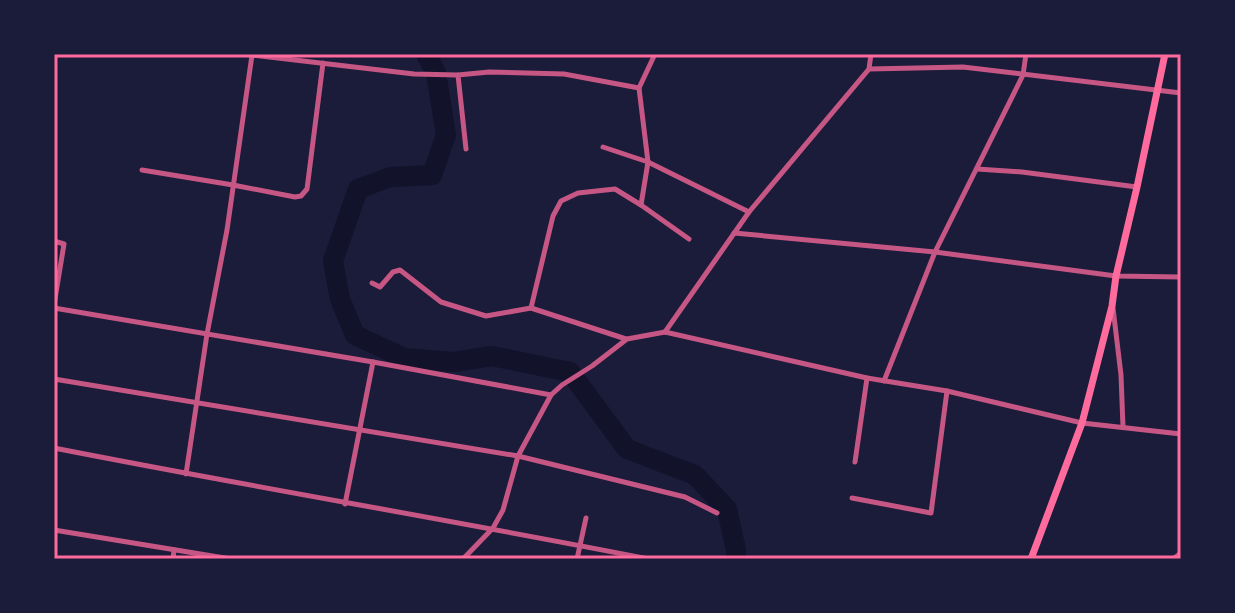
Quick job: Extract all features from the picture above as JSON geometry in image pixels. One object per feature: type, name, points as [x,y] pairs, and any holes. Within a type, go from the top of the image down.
[{"type":"main road","points":[[1031,559],[1082,423],[1112,306],[1165,54]]},
{"type":"street","points":[[186,474],[207,334],[227,230],[250,54],[414,74],[564,74],[639,88]]},
{"type":"street","points":[[641,205],[648,162],[639,88],[655,54]]},
{"type":"street","points":[[665,332],[749,212],[869,69],[871,54]]},
{"type":"street","points":[[884,381],[935,252],[1023,75],[1026,54]]},
{"type":"street","points":[[142,170],[301,196],[307,189],[323,63]]},
{"type":"street","points":[[869,69],[963,67],[1181,93]]},
{"type":"street","points":[[458,75],[466,149]]},
{"type":"street","points":[[603,147],[648,162],[749,212]]},
{"type":"street","points":[[977,169],[1137,187]]},
{"type":"street","points":[[531,308],[553,216],[561,201],[578,193],[615,189],[689,239]]},
{"type":"street","points":[[734,233],[935,252],[1116,276],[1181,277]]},
{"type":"street","points":[[54,241],[64,244],[54,307],[551,395]]},
{"type":"street","points":[[372,283],[380,287],[393,272],[400,270],[441,302],[486,316],[531,308],[627,339]]},
{"type":"street","points":[[1112,306],[1121,375],[1123,427]]},
{"type":"street","points":[[463,559],[493,528],[503,510],[518,456],[551,395],[627,339],[665,332],[867,378],[947,391],[1082,423],[1181,434]]},
{"type":"street","points":[[345,504],[373,362]]},
{"type":"street","points":[[855,462],[867,378]]},
{"type":"street","points":[[54,379],[518,456],[685,497],[717,513]]},
{"type":"street","points":[[852,498],[931,513],[947,391]]},
{"type":"street","points":[[54,448],[649,559]]},
{"type":"street","points":[[577,559],[586,518]]},
{"type":"street","points":[[54,530],[231,559]]},
{"type":"street","points":[[173,559],[174,550]]},
{"type":"street","points":[[1173,559],[1181,553]]},
{"type":"waterway","points":[[426,54],[436,73],[446,135],[432,175],[390,177],[358,189],[333,261],[340,299],[355,335],[404,358],[454,362],[492,356],[570,372],[627,449],[695,475],[727,509],[736,559]]}]
